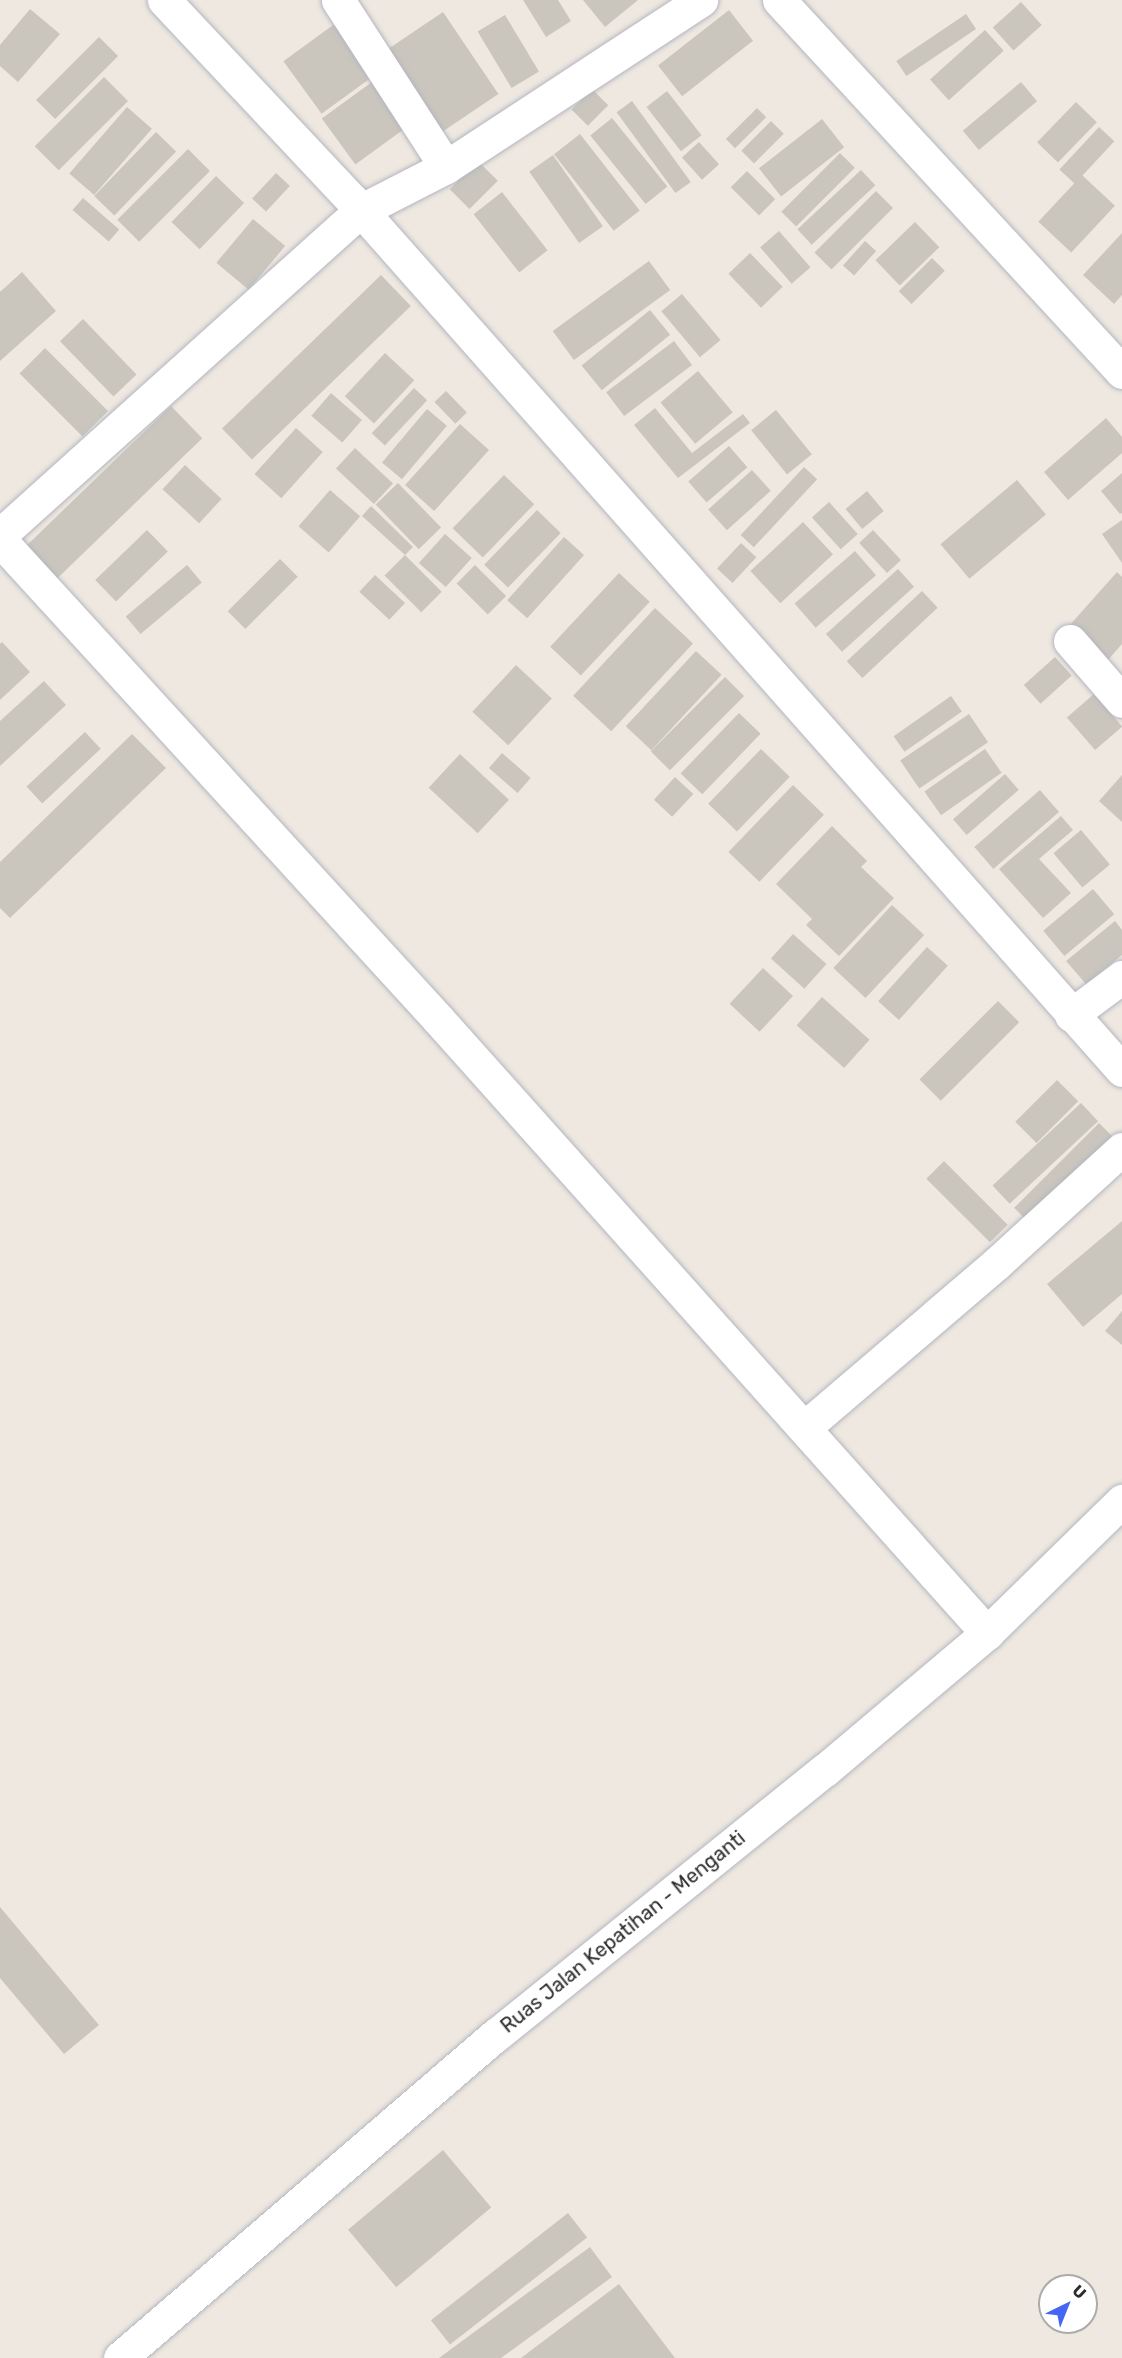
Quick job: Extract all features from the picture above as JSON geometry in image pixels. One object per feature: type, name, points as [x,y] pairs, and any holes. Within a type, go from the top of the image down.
[{"type":"street","points":[[164,0],[360,211],[1122,1071]]},
{"type":"street","points":[[338,0],[446,167]]},
{"type":"street","points":[[0,536],[360,211],[446,167],[701,0]]},
{"type":"street","points":[[779,0],[1122,372]]},
{"type":"street","points":[[0,540],[438,1019],[987,1633]]},
{"type":"street","points":[[1070,640],[1122,701]]},
{"type":"street","points":[[1071,1015],[1122,976]]},
{"type":"street","points":[[804,1428],[997,1263],[1122,1149]]},
{"type":"street","name":"Ruas Jalan Kepatihan - Menganti","points":[[120,2358],[496,2035],[825,1770],[987,1633],[1122,1501]]},
{"type":"building","points":[[523,0],[558,0],[571,21],[546,37]]},
{"type":"building","points":[[583,0],[638,0],[605,27]]},
{"type":"building","points":[[1021,2],[1042,25],[1014,50],[993,27]]},
{"type":"building","points":[[30,9],[60,34],[18,82],[0,66],[0,45]]},
{"type":"building","points":[[729,10],[753,41],[682,96],[658,65]]},
{"type":"building","points":[[443,12],[498,94],[442,132],[387,50]]},
{"type":"building","points":[[966,14],[976,29],[906,76],[896,61]]},
{"type":"building","points":[[505,15],[539,72],[512,88],[478,31]]},
{"type":"building","points":[[340,20],[378,73],[322,114],[283,61]]},
{"type":"building","points":[[985,30],[1004,51],[949,100],[930,80]]},
{"type":"building","points":[[99,37],[118,56],[55,119],[36,100]]},
{"type":"building","points":[[104,77],[128,101],[59,170],[35,146]]},
{"type":"building","points":[[372,82],[406,128],[355,165],[322,118]]},
{"type":"building","points":[[1021,82],[1037,101],[979,150],[963,131]]},
{"type":"building","points":[[592,89],[608,105],[588,126],[571,110]]},
{"type":"building","points":[[667,91],[701,135],[681,151],[647,107]]},
{"type":"building","points":[[632,101],[691,182],[675,193],[617,112]]},
{"type":"building","points":[[1076,102],[1097,122],[1058,162],[1037,142]]},
{"type":"building","points":[[127,107],[152,129],[94,195],[69,173]]},
{"type":"building","points":[[757,108],[766,117],[735,148],[726,139]]},
{"type":"building","points":[[612,118],[667,186],[646,204],[590,136]]},
{"type":"building","points":[[822,119],[844,147],[781,197],[759,168]]},
{"type":"building","points":[[771,121],[784,134],[754,163],[741,151]]},
{"type":"building","points":[[1099,127],[1114,141],[1075,184],[1059,169]]},
{"type":"building","points":[[156,132],[176,151],[114,215],[94,196]]},
{"type":"building","points":[[580,134],[640,210],[614,231],[554,154]]},
{"type":"building","points":[[699,142],[719,164],[702,180],[682,157]]},
{"type":"building","points":[[188,149],[210,171],[139,242],[117,220]]},
{"type":"building","points":[[840,153],[855,168],[796,227],[781,212]]},
{"type":"building","points":[[553,155],[603,226],[579,243],[529,172]]},
{"type":"building","points":[[478,161],[498,181],[470,209],[450,189]]},
{"type":"building","points":[[861,170],[875,185],[812,245],[797,229]]},
{"type":"building","points":[[747,171],[775,199],[759,216],[731,187]]},
{"type":"building","points":[[276,173],[290,186],[266,212],[252,199]]},
{"type":"building","points":[[1082,175],[1115,206],[1071,252],[1038,222]]},
{"type":"building","points":[[216,176],[244,203],[200,249],[172,222]]},
{"type":"building","points":[[876,191],[893,208],[831,269],[814,253]]},
{"type":"building","points":[[502,192],[548,250],[519,272],[474,214]]},
{"type":"building","points":[[83,198],[119,229],[109,242],[73,210]]},
{"type":"building","points":[[253,219],[285,246],[249,290],[216,263]]},
{"type":"building","points":[[915,222],[939,247],[900,285],[875,260]]},
{"type":"building","points":[[779,231],[810,267],[792,284],[760,247]]},
{"type":"building","points":[[1122,233],[1122,295],[1114,304],[1083,275]]},
{"type":"building","points":[[865,241],[876,251],[854,276],[843,266]]},
{"type":"building","points":[[750,253],[783,287],[761,308],[728,274]]},
{"type":"building","points":[[932,258],[945,271],[911,304],[899,291]]},
{"type":"building","points":[[649,261],[670,290],[574,360],[553,331]]},
{"type":"building","points":[[22,272],[56,311],[0,361],[0,292]]},
{"type":"building","points":[[381,275],[411,306],[252,459],[222,429]]},
{"type":"building","points":[[682,294],[721,340],[700,357],[661,311]]},
{"type":"building","points":[[650,310],[670,335],[602,390],[582,365]]},
{"type":"building","points":[[83,319],[136,374],[113,397],[60,341]]},
{"type":"building","points":[[674,341],[692,365],[624,416],[606,392]]},
{"type":"building","points":[[45,348],[108,411],[82,436],[20,373]]},
{"type":"building","points":[[385,353],[414,380],[374,423],[345,396]]},
{"type":"building","points":[[698,371],[733,412],[695,444],[660,402]]},
{"type":"building","points":[[414,388],[427,400],[385,446],[372,433]]},
{"type":"building","points":[[446,391],[467,413],[455,424],[434,402]]},
{"type":"building","points":[[331,393],[362,420],[342,443],[311,416]]},
{"type":"building","points":[[171,406],[202,438],[55,581],[24,548]]},
{"type":"building","points":[[655,408],[692,453],[743,414],[750,423],[678,478],[634,425]]},
{"type":"building","points":[[427,409],[447,426],[402,479],[382,463]]},
{"type":"building","points":[[776,410],[812,454],[787,474],[751,430]]},
{"type":"building","points":[[1106,418],[1122,437],[1122,453],[1068,500],[1044,472]]},
{"type":"building","points":[[460,424],[489,450],[434,511],[405,485]]},
{"type":"building","points":[[296,428],[323,452],[281,498],[255,474]]},
{"type":"building","points":[[729,446],[747,467],[707,503],[688,481]]},
{"type":"building","points":[[355,448],[393,483],[374,504],[336,468]]},
{"type":"building","points":[[185,465],[222,499],[199,523],[162,489]]},
{"type":"building","points":[[804,467],[817,479],[754,547],[741,535]]},
{"type":"building","points":[[752,470],[771,491],[727,530],[708,509]]},
{"type":"building","points":[[1122,473],[1122,513],[1120,514],[1101,491]]},
{"type":"building","points":[[504,475],[534,504],[483,557],[453,528]]},
{"type":"building","points":[[1017,480],[1046,514],[969,579],[940,544]]},
{"type":"building","points":[[398,483],[441,528],[419,549],[376,505]]},
{"type":"building","points":[[330,490],[360,516],[329,552],[299,526]]},
{"type":"building","points":[[867,491],[884,511],[862,529],[846,509]]},
{"type":"building","points":[[829,502],[858,534],[841,549],[812,517]]},
{"type":"building","points":[[371,506],[413,547],[405,555],[362,516]]},
{"type":"building","points":[[537,510],[561,533],[508,588],[484,565]]},
{"type":"building","points":[[1122,520],[1122,563],[1102,534]]},
{"type":"building","points":[[803,522],[833,554],[780,603],[750,571]]},
{"type":"building","points":[[147,530],[168,552],[116,602],[95,580]]},
{"type":"building","points":[[873,530],[901,560],[887,573],[859,543]]},
{"type":"building","points":[[445,534],[472,558],[446,587],[419,563]]},
{"type":"building","points":[[564,537],[584,555],[527,618],[507,600]]},
{"type":"building","points":[[741,543],[756,557],[732,583],[717,569]]},
{"type":"building","points":[[855,551],[876,575],[816,628],[795,603]]},
{"type":"building","points":[[405,555],[442,592],[421,612],[384,576]]},
{"type":"building","points":[[280,559],[298,577],[245,629],[228,611]]},
{"type":"building","points":[[187,565],[202,583],[141,634],[126,616]]},
{"type":"building","points":[[475,565],[506,596],[488,614],[457,583]]},
{"type":"building","points":[[898,569],[914,587],[842,652],[826,634]]},
{"type":"building","points":[[1117,572],[1122,577],[1122,644],[1108,660],[1069,626]]},
{"type":"building","points":[[619,573],[650,602],[581,676],[550,647]]},
{"type":"building","points":[[375,575],[405,603],[389,620],[359,592]]},
{"type":"building","points":[[922,591],[938,608],[862,678],[847,661]]},
{"type":"building","points":[[655,608],[693,643],[611,731],[573,696]]},
{"type":"building","points":[[2,642],[30,672],[0,700],[0,644]]},
{"type":"building","points":[[696,651],[722,675],[651,750],[626,726]]},
{"type":"building","points":[[1055,657],[1072,676],[1041,704],[1024,685]]},
{"type":"building","points":[[516,665],[552,698],[508,745],[472,712]]},
{"type":"building","points":[[725,677],[744,696],[670,770],[651,751]]},
{"type":"building","points":[[44,681],[66,705],[0,766],[0,721]]},
{"type":"building","points":[[1094,694],[1122,726],[1095,750],[1067,718]]},
{"type":"building","points":[[951,696],[962,712],[905,752],[894,736]]},
{"type":"building","points":[[739,713],[761,734],[702,794],[681,773]]},
{"type":"building","points":[[969,714],[988,742],[919,789],[900,760]]},
{"type":"building","points":[[85,732],[101,749],[42,803],[26,787]]},
{"type":"building","points":[[132,734],[166,768],[10,918],[0,908],[0,862]]},
{"type":"building","points":[[761,749],[790,777],[737,831],[708,804]]},
{"type":"building","points":[[985,749],[1002,773],[941,815],[924,791]]},
{"type":"building","points":[[502,753],[531,778],[518,793],[489,768]]},
{"type":"building","points":[[460,754],[509,800],[478,833],[429,788]]},
{"type":"building","points":[[1005,774],[1019,790],[967,835],[953,819]]},
{"type":"building","points":[[1122,775],[1122,822],[1099,801]]},
{"type":"building","points":[[675,777],[693,794],[672,817],[654,800]]},
{"type":"building","points":[[793,785],[824,815],[759,882],[728,852]]},
{"type":"building","points":[[1040,790],[1059,812],[993,869],[974,847]]},
{"type":"building","points":[[1061,816],[1073,830],[1039,859],[1071,893],[1043,918],[999,869]]},
{"type":"building","points":[[832,826],[867,861],[861,867],[894,898],[839,956],[806,925],[812,919],[776,884]]},
{"type":"building","points":[[1081,830],[1110,864],[1082,888],[1053,853]]},
{"type":"building","points":[[1093,889],[1114,914],[1064,956],[1043,931]]},
{"type":"building","points":[[892,905],[924,935],[866,998],[833,968]]},
{"type":"building","points":[[1115,921],[1122,930],[1122,955],[1086,984],[1066,961]]},
{"type":"building","points":[[793,934],[826,964],[804,989],[771,959]]},
{"type":"building","points":[[927,947],[948,966],[899,1020],[878,1001]]},
{"type":"building","points":[[763,968],[793,996],[760,1032],[730,1004]]},
{"type":"building","points":[[822,997],[870,1040],[844,1068],[797,1025]]},
{"type":"building","points":[[998,1001],[1019,1022],[941,1101],[920,1079]]},
{"type":"building","points":[[1057,1080],[1078,1101],[1036,1143],[1015,1122]]},
{"type":"building","points":[[1081,1103],[1098,1121],[1010,1204],[993,1186]]},
{"type":"building","points":[[1099,1123],[1119,1143],[1034,1228],[1014,1208]]},
{"type":"building","points":[[944,1161],[1008,1225],[990,1242],[926,1179]]},
{"type":"building","points":[[1122,1221],[1122,1294],[1083,1327],[1047,1284]]},
{"type":"building","points":[[1122,1311],[1122,1345],[1105,1331]]},
{"type":"building","points":[[0,1907],[99,2025],[64,2054],[0,1978]]},
{"type":"building","points":[[443,2150],[491,2207],[396,2287],[348,2230]]},
{"type":"building","points":[[568,2213],[587,2237],[450,2345],[431,2320]]},
{"type":"building","points":[[590,2247],[612,2277],[501,2358],[439,2358]]},
{"type":"building","points":[[619,2284],[675,2358],[521,2358]]}]
